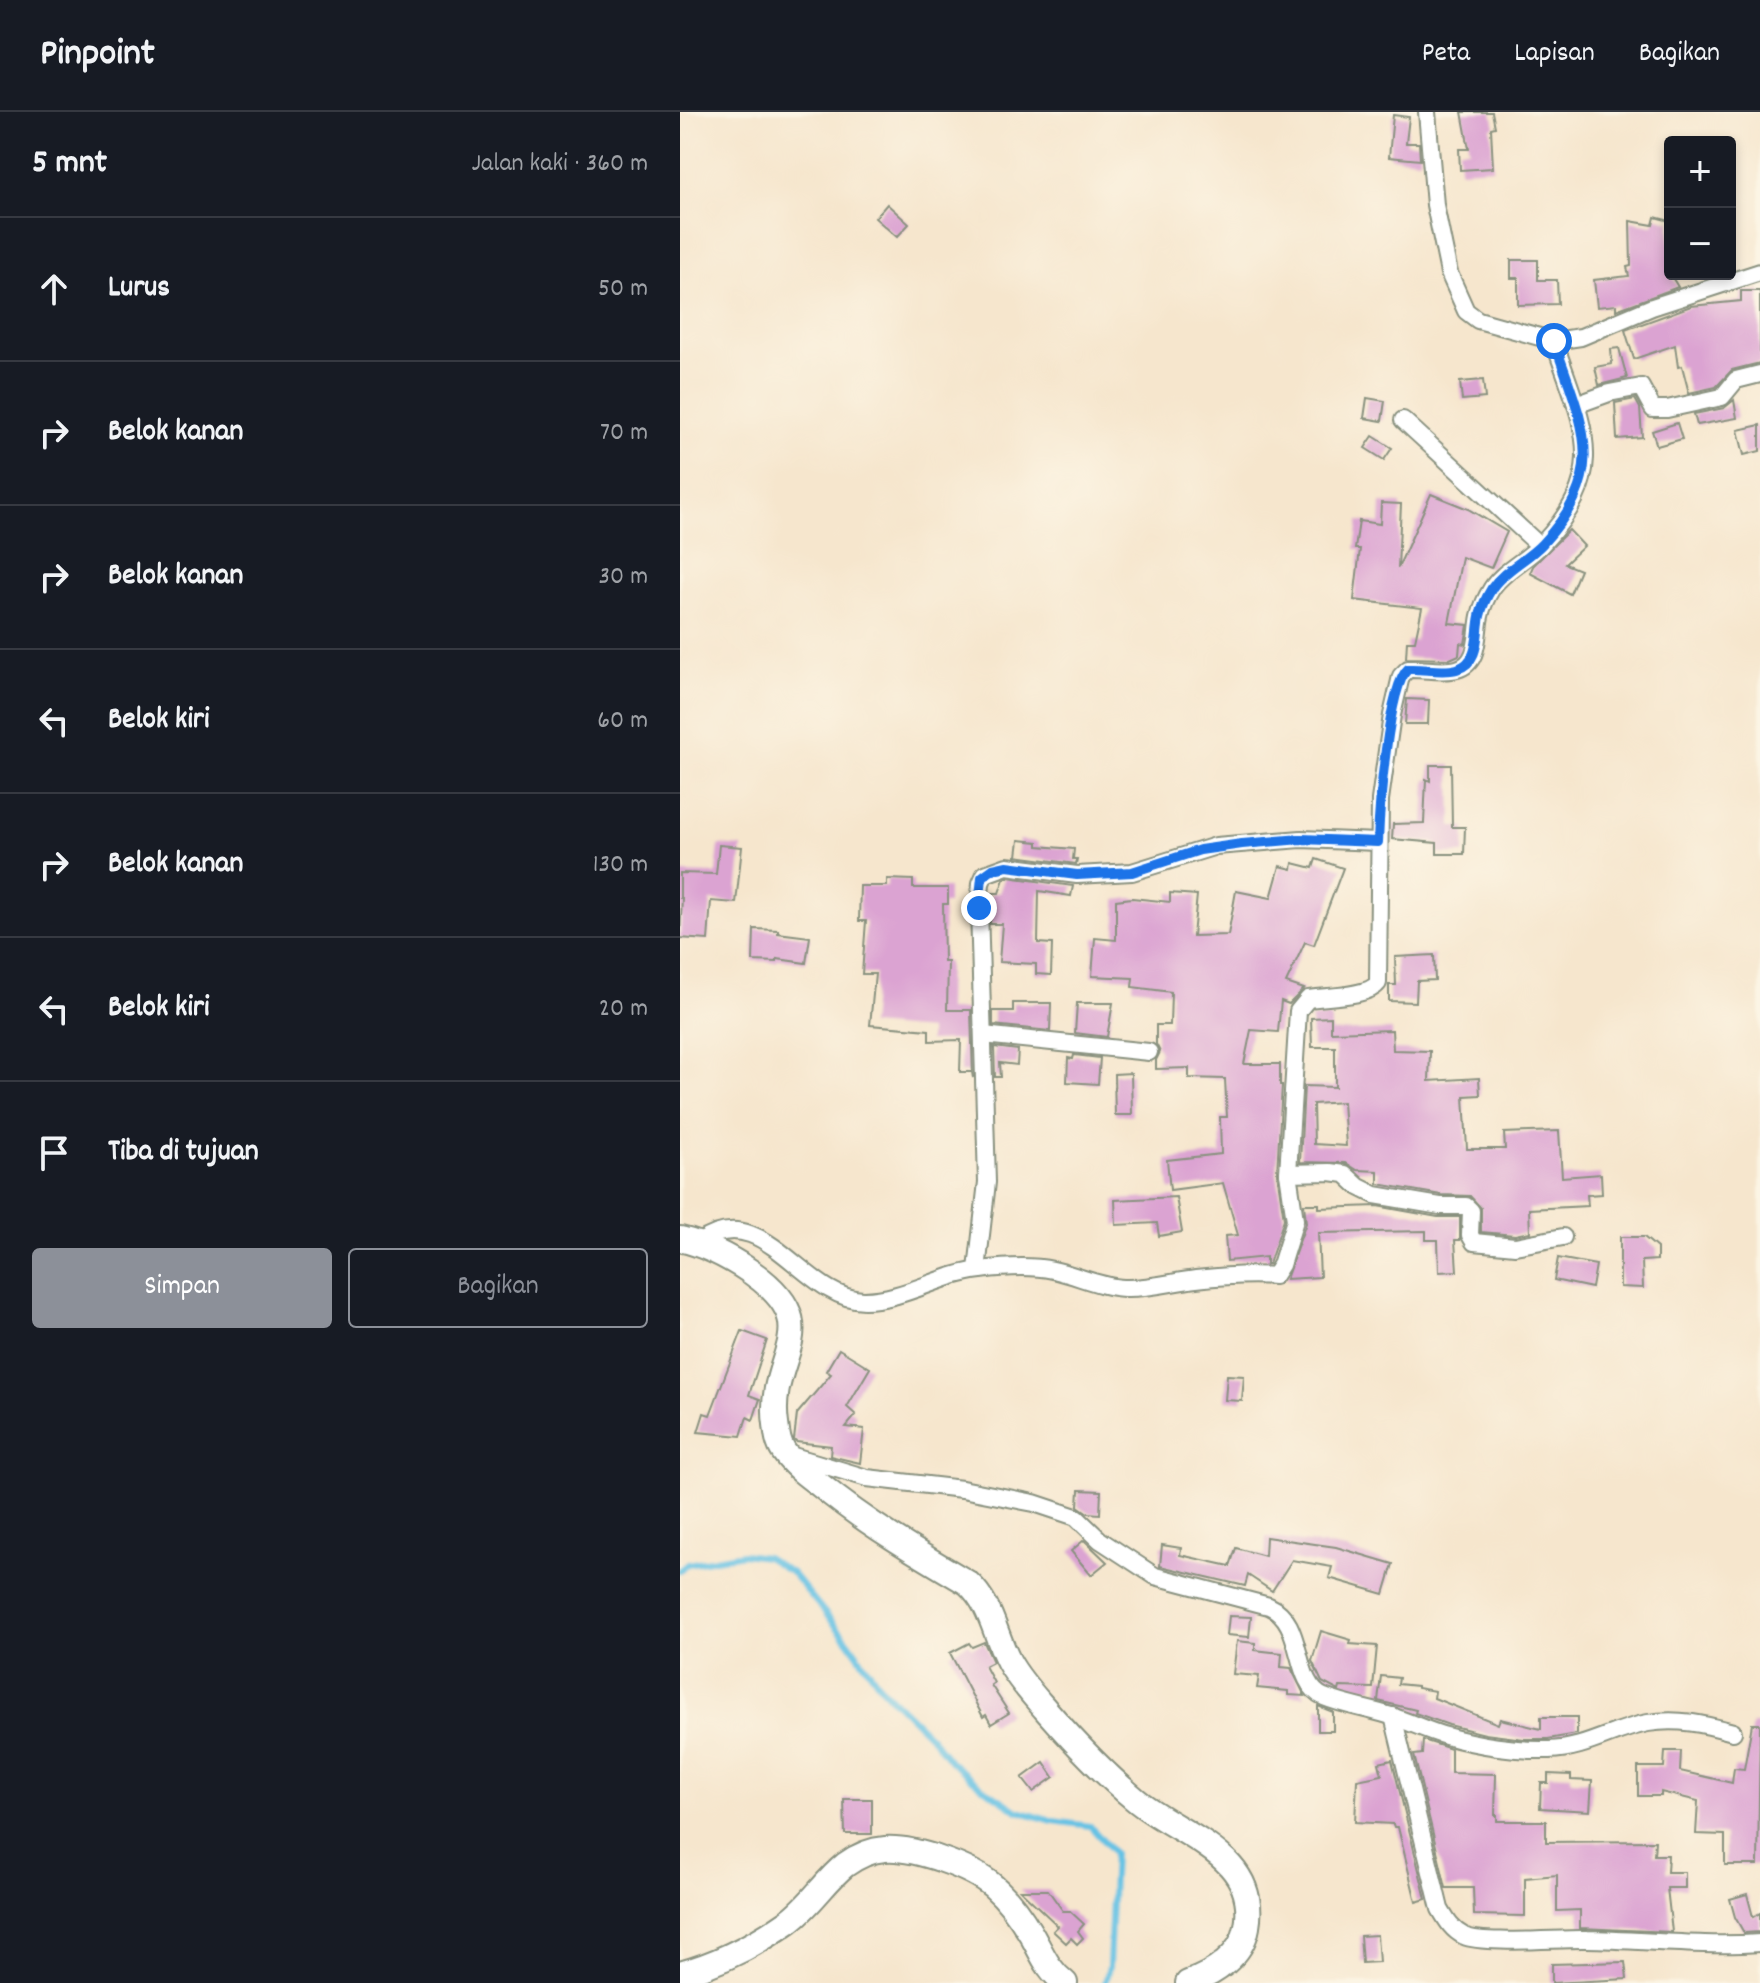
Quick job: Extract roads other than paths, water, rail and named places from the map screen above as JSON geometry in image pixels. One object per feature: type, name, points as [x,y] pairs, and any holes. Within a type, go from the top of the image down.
[{"type":"main road","points":[[689,1241],[737,1262],[779,1295],[789,1309],[793,1325],[791,1344],[775,1394],[778,1438],[785,1453],[857,1515],[968,1583],[979,1593],[988,1607],[1009,1661],[1027,1689],[1053,1718],[1135,1800],[1204,1844],[1237,1872],[1249,1905],[1245,1938],[1219,1968],[1188,1983]]},
{"type":"main road","points":[[680,1974],[746,1949],[802,1910],[844,1866],[864,1854],[884,1849],[955,1865],[992,1885],[1009,1902],[1030,1932],[1048,1969],[1065,1983]]},
{"type":"street","points":[[1427,112],[1435,205],[1449,273],[1457,297],[1466,311],[1478,320],[1554,341],[1581,337],[1652,307],[1760,272]]},
{"type":"street","points":[[689,1241],[721,1231],[753,1235],[796,1263],[828,1289],[864,1300],[909,1291],[977,1270],[1027,1267],[1051,1269],[1123,1288],[1198,1279],[1274,1276],[1281,1265],[1295,1220],[1288,1173],[1296,1029],[1300,1007],[1308,999],[1364,992],[1375,988],[1378,983],[1378,842],[1382,786],[1401,676],[1408,669],[1451,670],[1469,661],[1490,590],[1540,546],[1561,522],[1581,487],[1587,460],[1585,439],[1554,341]]},
{"type":"street","points":[[1576,405],[1609,393],[1641,387],[1653,409],[1667,409],[1722,397],[1736,380],[1760,374]]},
{"type":"street","points":[[1403,420],[1540,546]]},
{"type":"street","points":[[977,1270],[987,1182],[979,908],[981,883],[989,871],[1007,866],[1077,875],[1132,872],[1216,846],[1301,839],[1378,842]]},
{"type":"street","points":[[983,1035],[1149,1052]]},
{"type":"street","points":[[1288,1173],[1345,1174],[1359,1187],[1393,1200],[1466,1206],[1471,1211],[1470,1235],[1474,1242],[1515,1246],[1563,1237]]},
{"type":"street","points":[[785,1453],[867,1478],[962,1489],[1034,1503],[1076,1517],[1100,1540],[1155,1576],[1275,1609],[1286,1619],[1307,1678],[1318,1693],[1393,1716],[1443,1736],[1474,1743],[1548,1750],[1583,1746],[1646,1723],[1679,1721],[1733,1732]]},
{"type":"street","points":[[1393,1716],[1440,1909],[1449,1925],[1466,1937],[1486,1940],[1760,1943]]},
{"type":"waterway","points":[[680,1570],[687,1564],[743,1554],[766,1557],[792,1573],[849,1642],[882,1689],[932,1738],[951,1762],[1018,1811],[1053,1821],[1090,1826],[1114,1853],[1109,1967],[1105,1983]]}]
